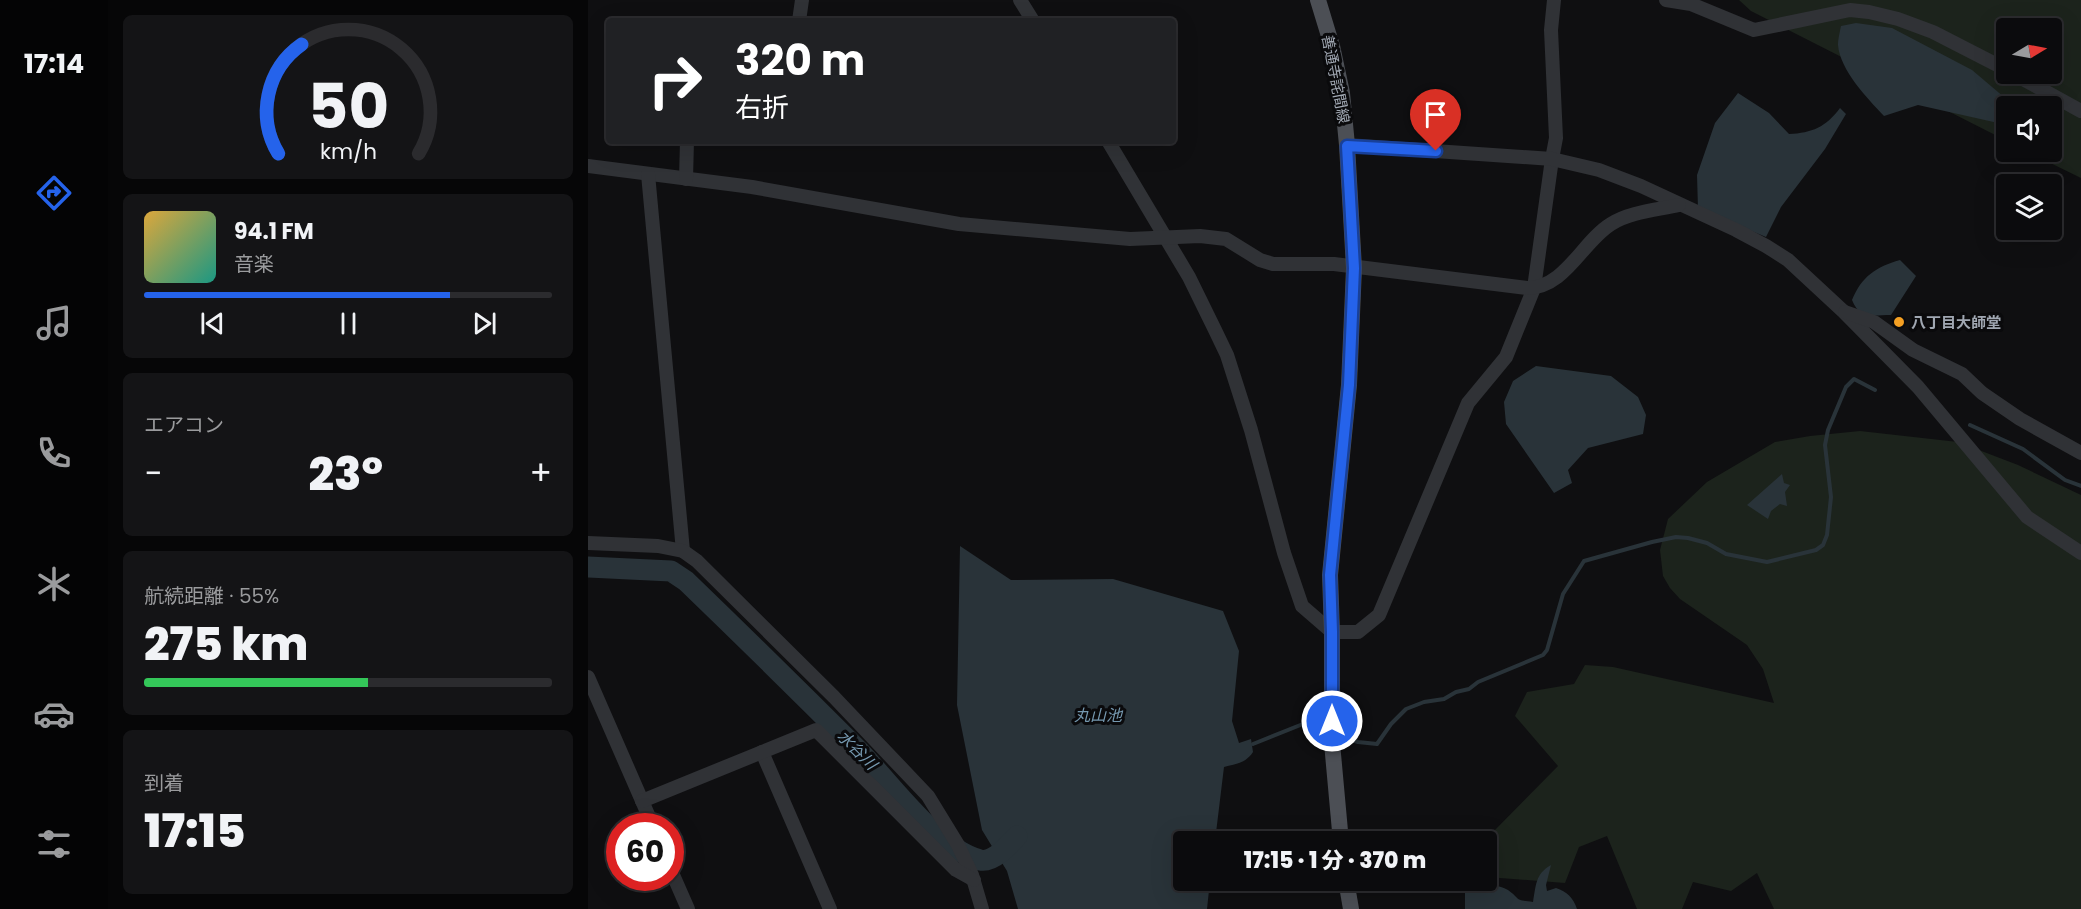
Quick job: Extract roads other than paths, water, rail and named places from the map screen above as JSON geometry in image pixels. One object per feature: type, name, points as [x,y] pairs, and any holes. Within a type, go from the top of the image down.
[{"type":"main road","name":"善通寺詫間線","points":[[1318,0],[1332,46],[1342,93],[1354,268],[1349,385],[1330,575],[1332,743],[1340,831]]},
{"type":"main road","points":[[1348,891],[1351,909]]},
{"type":"street","points":[[799,18],[802,0]]},
{"type":"street","points":[[1020,0],[1031,18]]},
{"type":"street","points":[[1110,144],[1189,277],[1227,355],[1251,430],[1284,553],[1302,606],[1332,632],[1358,632],[1379,615],[1468,403],[1506,357],[1534,288],[1556,138],[1551,30],[1554,0]]},
{"type":"street","points":[[1666,0],[1691,4],[1754,30],[1850,10],[1869,12],[1898,19],[1933,32],[1996,64]]},
{"type":"street","points":[[2032,84],[2081,111]]},
{"type":"street","points":[[686,179],[687,144]]},
{"type":"street","points":[[1347,146],[1552,159],[1599,170],[1641,186],[1766,246],[1788,260],[1843,311],[1918,387],[2028,517],[2081,553]]},
{"type":"street","points":[[588,166],[752,187],[959,224],[1099,237],[1166,239],[1200,236],[1226,239],[1260,260],[1273,264],[1334,264],[1534,288],[1548,283],[1562,273],[1598,233],[1612,223],[1629,216],[1678,205]]},
{"type":"street","points":[[648,174],[683,551]]},
{"type":"street","points":[[1843,311],[1874,322],[1913,350],[1962,374],[1982,393],[2020,419],[2081,453]]},
{"type":"street","points":[[588,543],[658,546],[683,551],[697,561],[810,673],[928,796],[958,845],[974,880],[982,909]]},
{"type":"street","points":[[588,677],[594,708],[647,813]]},
{"type":"street","points":[[642,801],[816,730],[956,870],[974,880]]},
{"type":"street","points":[[762,752],[830,909]]},
{"type":"street","points":[[680,891],[688,909]]},
{"type":"water","points":[[1856,23],[1892,28],[1972,70],[2003,96],[1996,96],[1996,123],[1918,105],[1884,116],[1855,83],[1844,64],[1838,43],[1841,26]]},
{"type":"water","points":[[1738,93],[1769,113],[1789,134],[1818,128],[1840,108],[1846,114],[1825,149],[1781,207],[1766,237],[1698,209],[1697,175],[1715,123]]},
{"type":"water","points":[[1900,260],[1916,276],[1891,315],[1863,314],[1852,300],[1860,285],[1877,269]]},
{"type":"water","points":[[1536,366],[1611,376],[1638,397],[1646,415],[1643,434],[1588,448],[1568,470],[1572,483],[1554,493],[1506,424],[1504,402],[1513,381]]},
{"type":"water","points":[[1782,474],[1784,483],[1790,485],[1785,492],[1787,506],[1780,504],[1771,511],[1768,519],[1747,505]]},
{"type":"water","name":"丸山池","points":[[960,546],[1011,580],[1113,579],[1223,611],[1239,651],[1232,721],[1239,743],[1251,739],[1253,752],[1244,761],[1224,767],[1216,831],[1173,831],[1173,891],[1209,891],[1207,909],[1018,909],[1007,871],[982,830],[957,705]]},
{"type":"water","points":[[1551,865],[1546,885],[1547,891],[1556,888],[1563,891],[1571,898],[1577,909],[1465,909],[1465,891],[1497,891],[1497,886],[1508,890],[1520,900],[1533,902],[1539,876]]},
{"type":"waterway","points":[[1342,737],[1377,744],[1391,724],[1406,709],[1424,702],[1444,699],[1543,655],[1547,650],[1563,594],[1584,561],[1676,537],[1707,543],[1726,554],[1767,562],[1816,550],[1823,545],[1827,535],[1831,497],[1825,445],[1828,430],[1846,387],[1854,379],[1875,390]]},
{"type":"waterway","points":[[1970,425],[2023,449],[2065,480],[2081,486]]},
{"type":"waterway","name":"水谷川","points":[[588,567],[671,571],[686,581],[859,751],[915,813],[947,843],[964,853],[985,860],[1000,852],[1017,836]]},
{"type":"waterway","points":[[1253,744],[1313,720],[1322,725]]},
{"type":"place","name":"八丁目大師堂","points":[[1899,322]]}]
